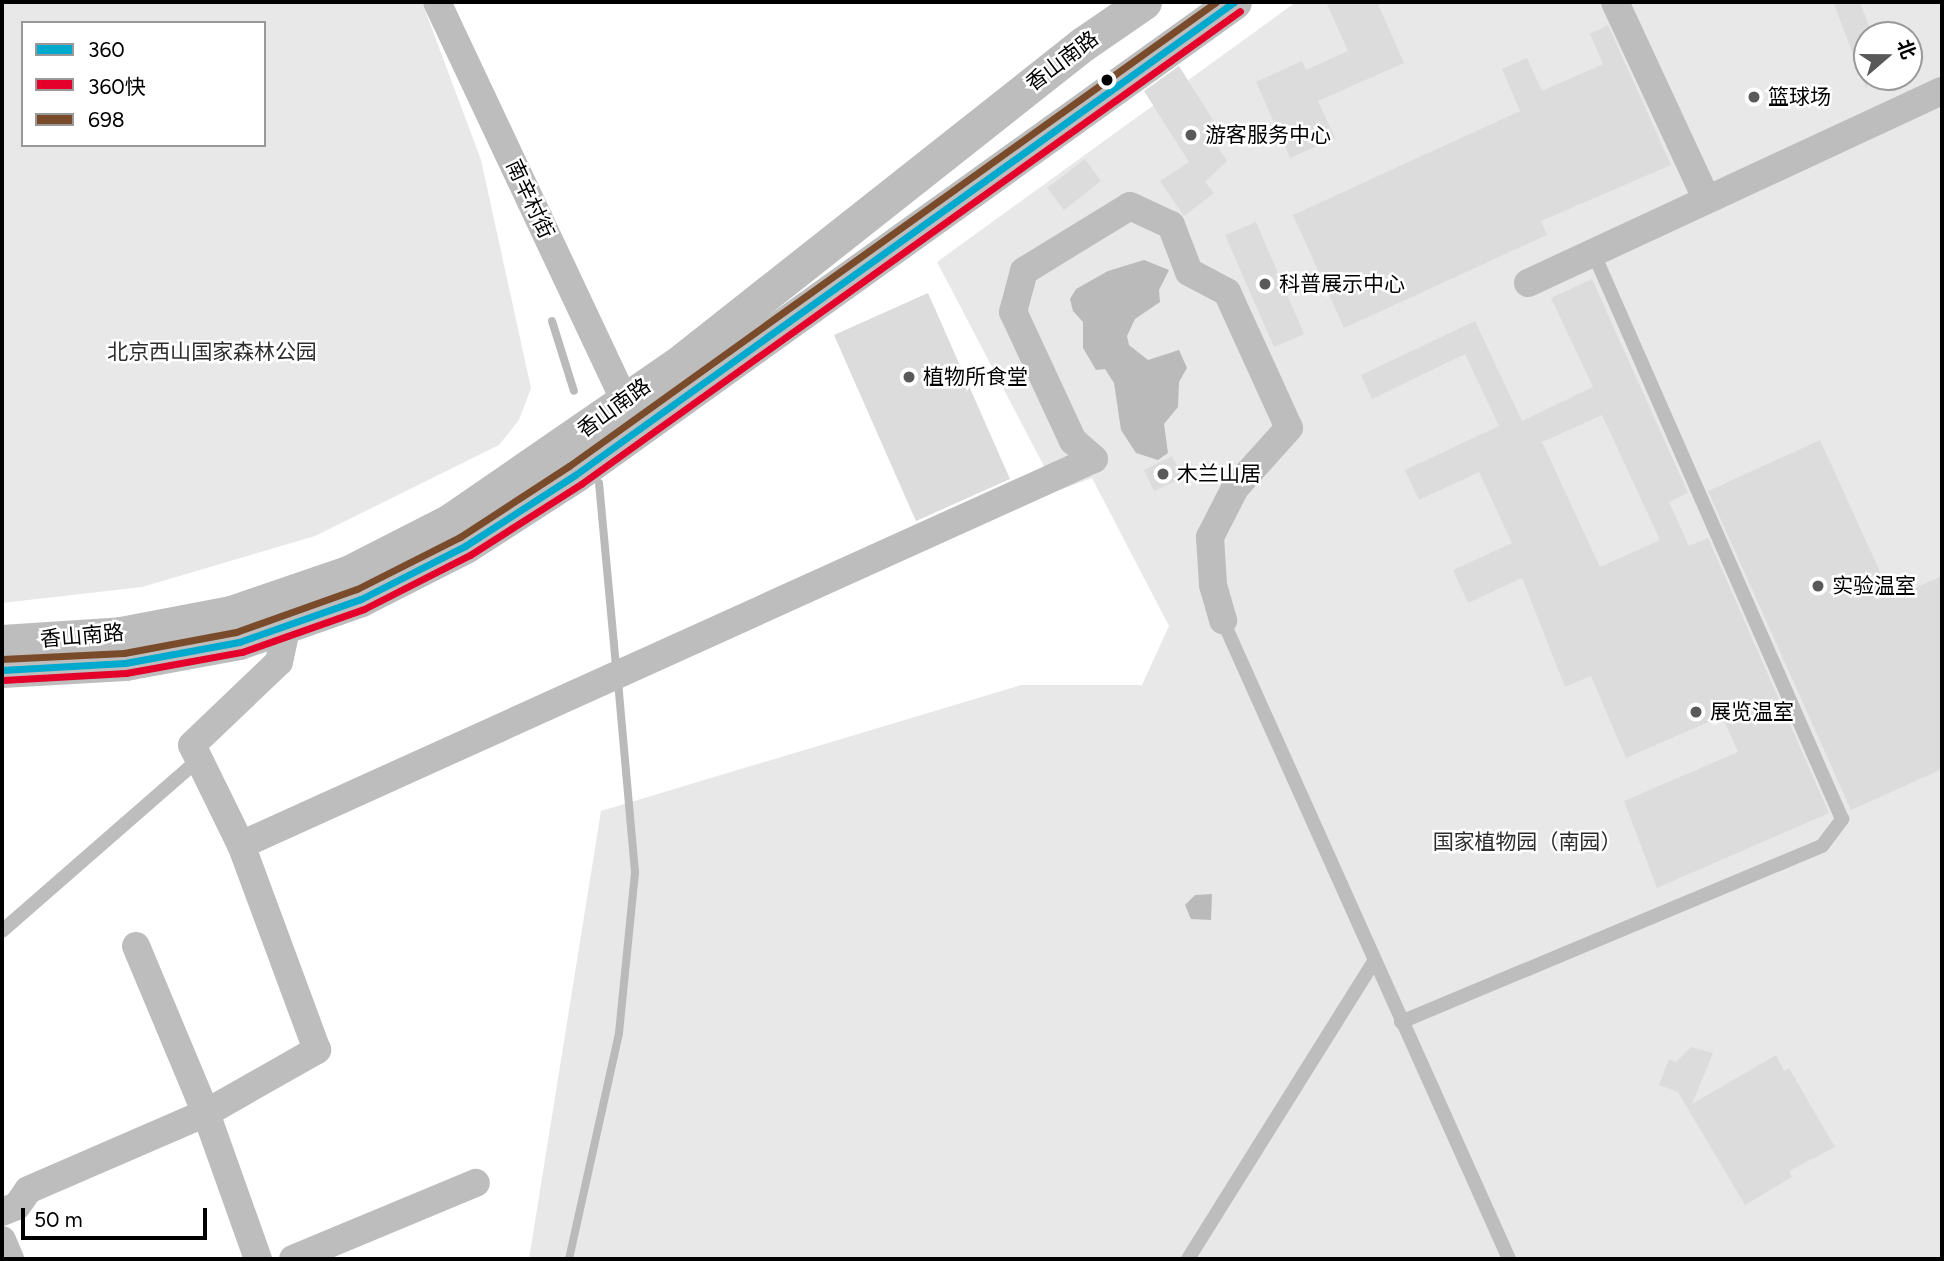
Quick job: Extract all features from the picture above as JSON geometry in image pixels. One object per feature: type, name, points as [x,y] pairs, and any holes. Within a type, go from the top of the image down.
[{"type":"street","name":"南辛村街","points":[[437,2],[623,397]]},
{"type":"street","name":"香山南路","points":[[2,642],[121,634],[231,613],[348,573],[450,521],[557,451],[623,397],[683,360],[1083,44],[1144,2]]},
{"type":"street","name":"香山南路","points":[[2,670],[125,663],[239,642],[360,599],[465,546],[575,475],[1234,2]]},
{"type":"street","points":[[1615,2],[1706,198]]},
{"type":"street","points":[[1528,283],[1706,198],[1942,91]]},
{"type":"street","points":[[241,845],[1094,459],[1073,441],[1013,312],[1024,271],[1130,206],[1171,225],[1189,272],[1227,292],[1289,428],[1235,488],[1210,537],[1213,585],[1223,621]]},
{"type":"street","points":[[2,1212],[17,1206],[27,1190],[206,1113],[317,1050],[241,845],[192,744],[279,662],[288,625]]},
{"type":"street","points":[[136,946],[206,1113],[258,1259]]},
{"type":"street","points":[[293,1259],[475,1183]]},
{"type":"street","points":[[2,1240],[10,1259]]},
{"type":"lane","points":[[1401,1022],[1822,846],[1842,820],[1593,252]]},
{"type":"lane","points":[[1223,621],[1509,1259]]},
{"type":"lane","points":[[2,931],[198,759]]},
{"type":"lane","points":[[1188,1259],[1374,961]]},
{"type":"green space","name":"北京西山国家森林公园","points":[[2,2],[422,2],[481,160],[531,388],[519,420],[499,445],[315,536],[142,587],[2,603]]},
{"type":"green space","name":"国家植物园（南园）","points":[[1296,2],[1942,2],[1942,1259],[529,1259],[601,811],[1021,685],[1142,685],[1169,626],[1092,478],[1057,491],[937,262]]},
{"type":"shaded area","points":[[1144,260],[1169,270],[1159,290],[1160,302],[1135,319],[1127,336],[1129,345],[1148,360],[1179,350],[1187,368],[1179,382],[1178,407],[1164,424],[1168,453],[1158,460],[1136,453],[1121,430],[1114,383],[1105,369],[1096,370],[1083,348],[1083,322],[1073,311],[1070,299],[1076,289],[1108,271]]},
{"type":"shaded area","points":[[1212,894],[1211,920],[1191,919],[1185,905],[1195,895]]},
{"type":"building","points":[[1326,2],[1377,2],[1404,63],[1318,101],[1335,138],[1290,158],[1256,82],[1302,61],[1306,70],[1348,51]]},
{"type":"building","points":[[1833,2],[1860,2],[1867,21],[1853,21],[1853,54]]},
{"type":"building","points":[[1608,25],[1671,165],[1541,221],[1547,235],[1344,328],[1293,215],[1520,111],[1502,69],[1527,58],[1542,91],[1603,64],[1590,34]]},
{"type":"building","name":"游客服务中心","points":[[1179,66],[1213,120],[1204,127],[1227,161],[1205,182],[1214,193],[1184,216],[1160,181],[1189,162],[1144,91]]},
{"type":"building","points":[[1085,159],[1101,181],[1064,210],[1047,188]]},
{"type":"building","name":"科普展示中心","points":[[1256,222],[1304,334],[1274,347],[1225,235]]},
{"type":"building","points":[[1592,279],[1688,493],[1669,502],[1689,546],[1708,538],[1829,813],[1657,888],[1624,801],[1738,752],[1722,716],[1626,758],[1591,676],[1565,687],[1522,578],[1468,603],[1453,570],[1512,543],[1479,472],[1419,500],[1405,470],[1499,426],[1465,354],[1372,399],[1361,375],[1475,321],[1522,421],[1593,387],[1551,298]],"holes":[[[1602,415],[1660,540],[1600,567],[1542,442]]]},
{"type":"building","name":"植物所食堂","points":[[928,293],[1010,479],[916,521],[834,335]]},
{"type":"building","name":"实验温室","points":[[1820,440],[1892,598],[1942,576],[1942,769],[1851,810],[1708,491]]},
{"type":"building","name":"木兰山居","points":[[1172,456],[1183,478],[1154,491],[1144,470]]},
{"type":"building","points":[[1691,1047],[1713,1053],[1692,1104],[1776,1055],[1784,1071],[1789,1068],[1835,1147],[1789,1171],[1792,1177],[1745,1205],[1678,1092],[1659,1085],[1669,1059],[1676,1062]]},
{"type":"waterway","points":[[552,321],[574,391]]},
{"type":"waterway","points":[[599,483],[616,668]]},
{"type":"waterway","points":[[569,1259],[619,1033],[635,872],[618,681]]},
{"type":"transit line","name":"698","points":[[2,659],[124,653],[236,632],[357,589],[460,537],[569,466],[1216,2]]},
{"type":"transit line","name":"360","points":[[2,670],[125,663],[239,642],[361,599],[465,546],[575,475],[1234,2]]},
{"type":"transit line","name":"360快","points":[[3,680],[126,673],[242,652],[364,609],[470,555],[581,484],[1240,11]]},
{"type":"place","name":"篮球场","points":[[1754,97]]},
{"type":"place","name":"游客服务中心","points":[[1191,135]]},
{"type":"place","name":"科普展示中心","points":[[1265,284]]},
{"type":"place","name":"植物所食堂","points":[[909,377]]},
{"type":"place","name":"木兰山居","points":[[1163,474]]},
{"type":"place","name":"实验温室","points":[[1818,586]]},
{"type":"place","name":"展览温室","points":[[1696,712]]}]
